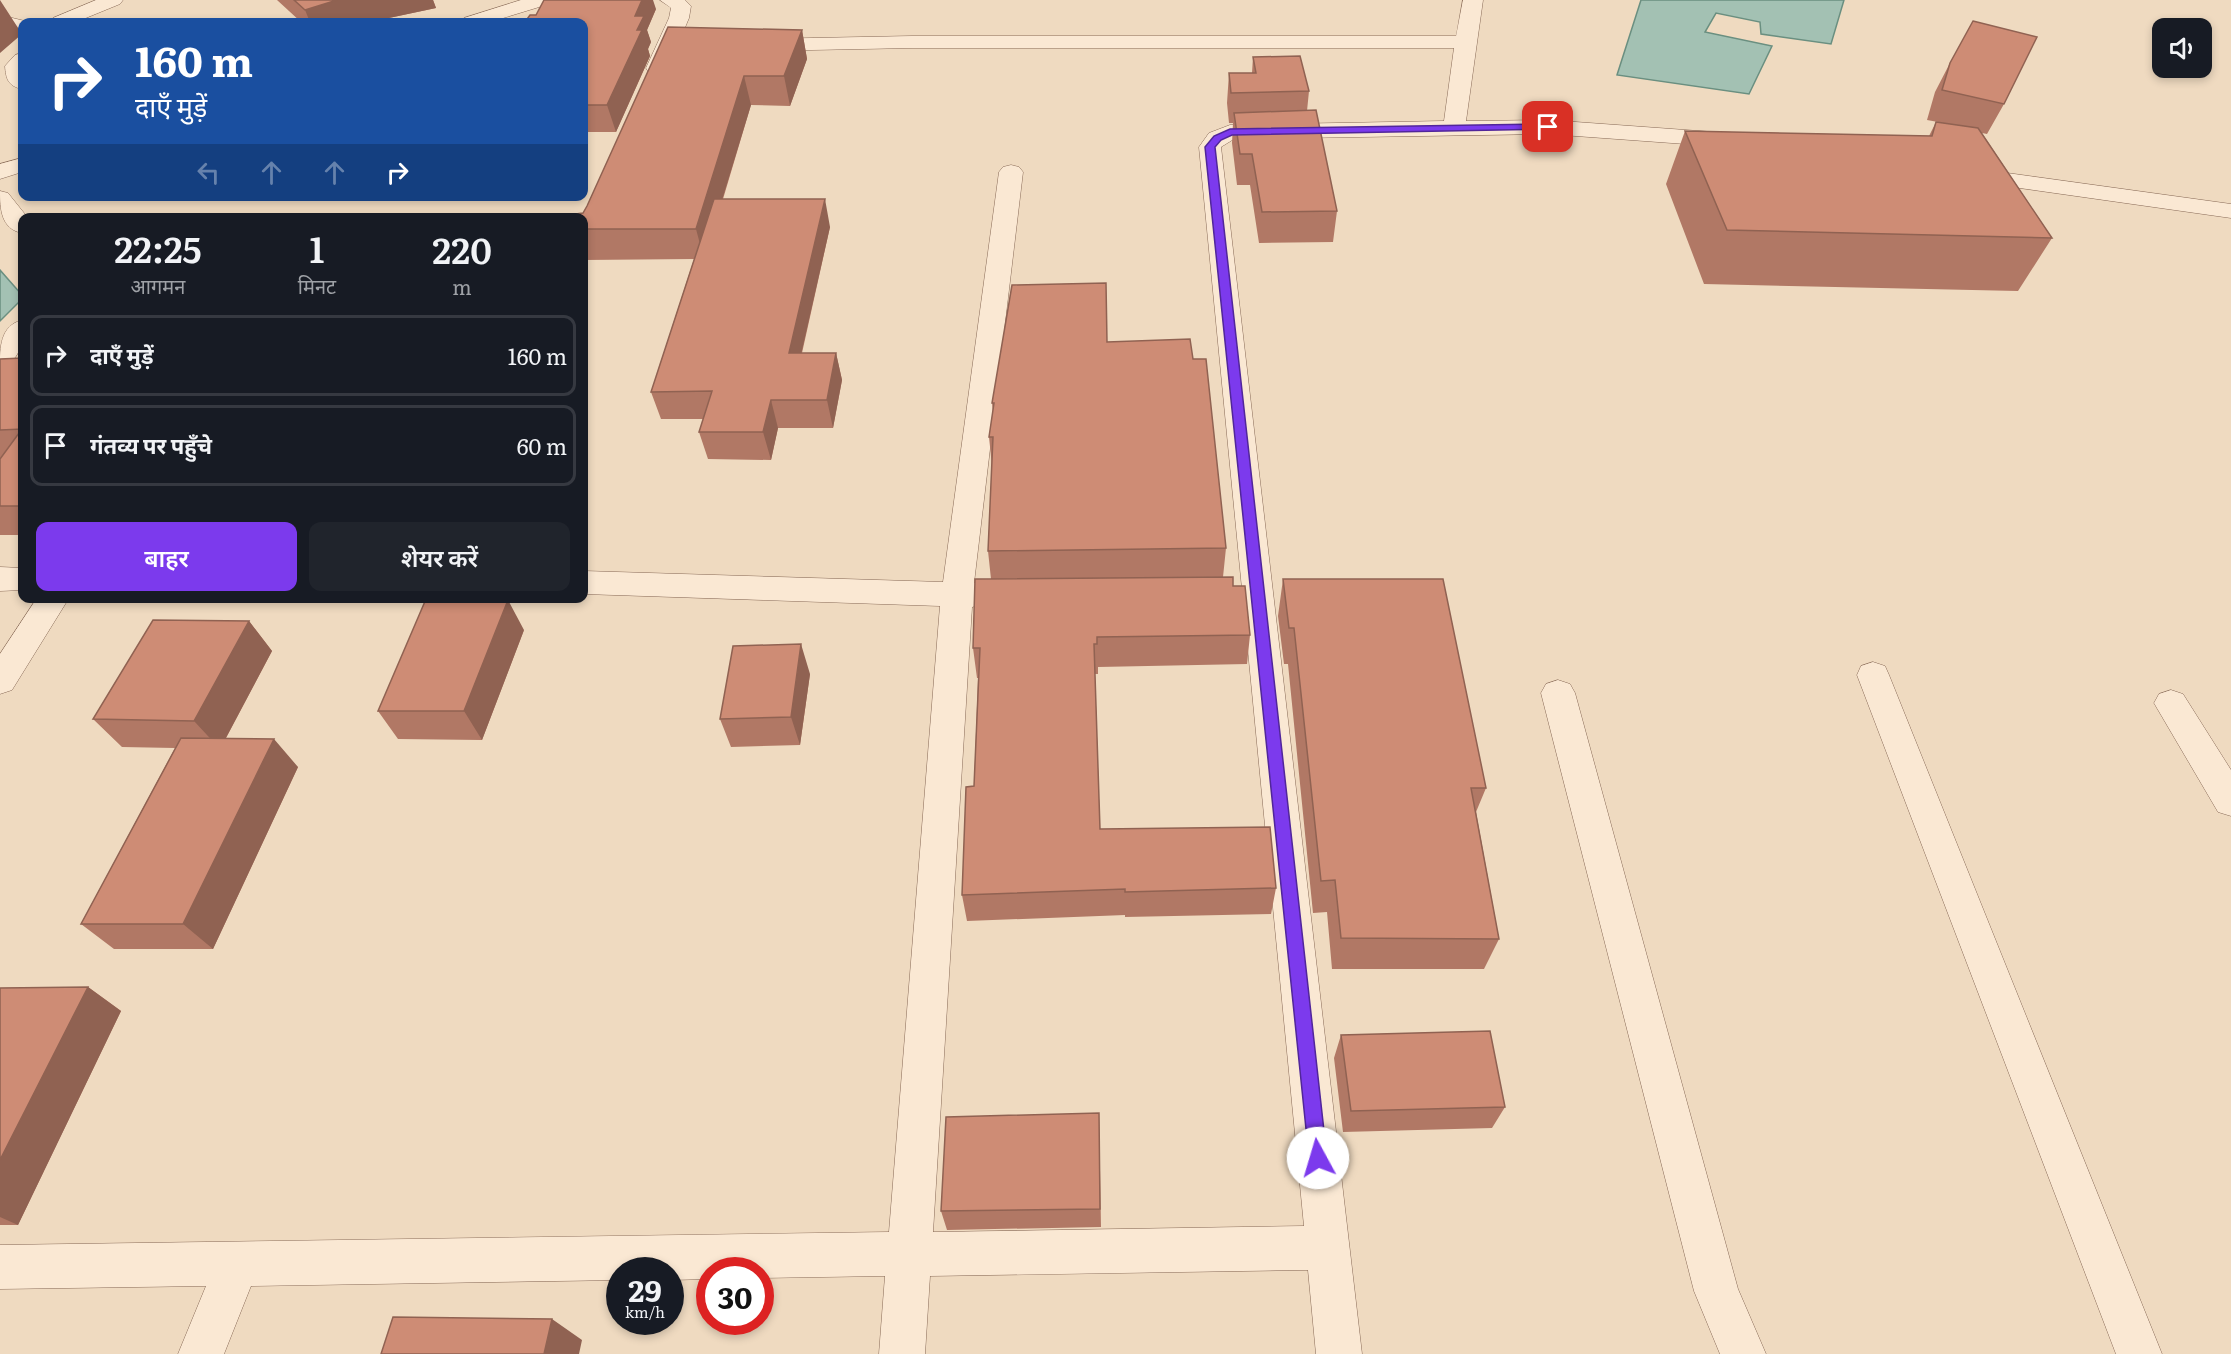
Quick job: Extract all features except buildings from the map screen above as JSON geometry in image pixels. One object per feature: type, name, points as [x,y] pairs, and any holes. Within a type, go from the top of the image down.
[{"type":"street","points":[[70,18],[113,0]]},
{"type":"street","points":[[484,18],[542,0]]},
{"type":"street","points":[[648,88],[679,18],[681,6],[670,0]]},
{"type":"street","points":[[1454,128],[1473,0]]},
{"type":"street","points":[[0,21],[18,25]]},
{"type":"street","points":[[738,45],[912,42],[1466,42]]},
{"type":"street","points":[[666,46],[690,46]]},
{"type":"street","points":[[18,64],[16,66],[18,80]]},
{"type":"street","points":[[1339,1354],[1328,1248],[1246,592],[1210,147],[1217,138],[1230,132],[1548,127],[1711,138],[1746,143]]},
{"type":"street","points":[[0,172],[18,166]]},
{"type":"street","points":[[902,1354],[957,595],[1011,172]]},
{"type":"street","points":[[1948,172],[2231,211]]},
{"type":"street","points":[[0,198],[18,221]]},
{"type":"street","points":[[0,358],[18,333]]},
{"type":"street","points":[[0,579],[18,579]]},
{"type":"street","points":[[588,582],[957,595],[1003,594]]},
{"type":"street","points":[[0,681],[51,603]]},
{"type":"street","points":[[1873,675],[2139,1354]]},
{"type":"street","points":[[1558,693],[1716,1291],[1743,1354]]},
{"type":"street","points":[[2171,703],[2231,801]]},
{"type":"street","points":[[0,1268],[1328,1248]]},
{"type":"street","points":[[201,1354],[237,1264]]},
{"type":"shaded area","points":[[1641,0],[1844,0],[1831,44],[1761,34],[1760,22],[1716,13],[1705,32],[1772,46],[1749,94],[1617,75]]},
{"type":"shaded area","points":[[0,270],[18,290],[18,303],[0,321]]},
{"type":"route","points":[[1318,1158],[1210,147],[1217,138],[1230,132],[1548,127]]}]
